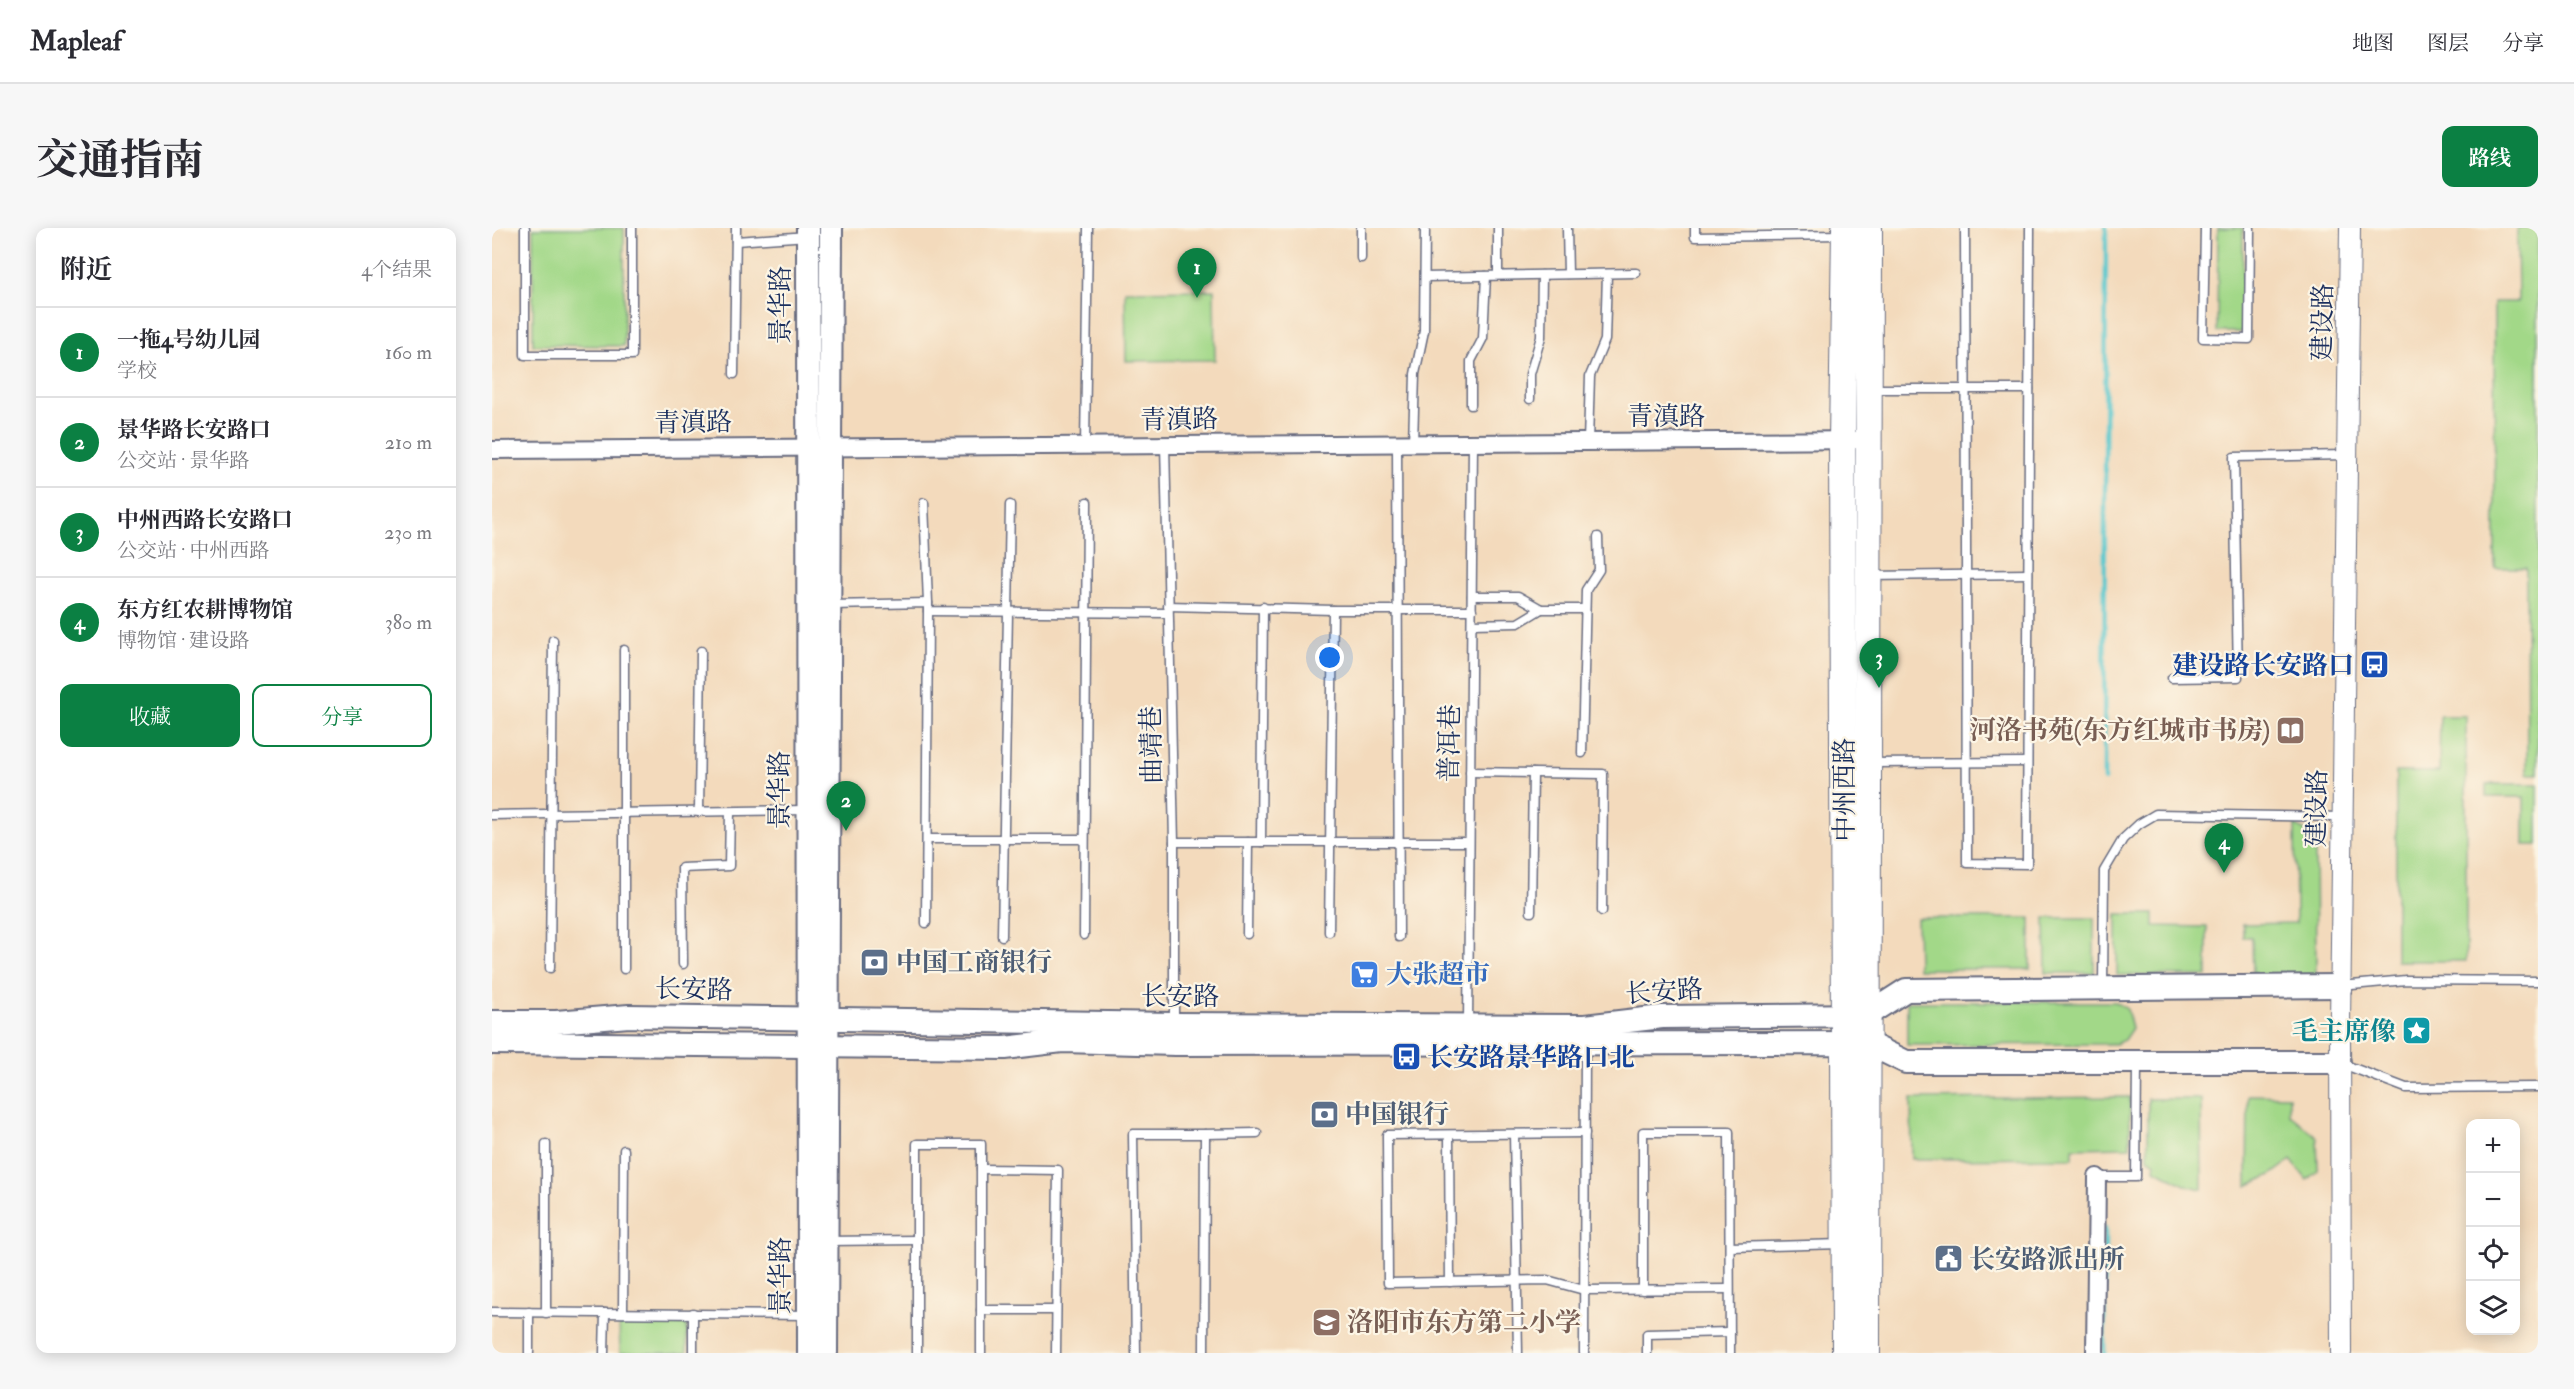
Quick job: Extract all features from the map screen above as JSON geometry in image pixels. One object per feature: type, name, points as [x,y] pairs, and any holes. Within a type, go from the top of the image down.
[{"type":"main road","name":"景华路","points":[[819,446],[831,228]]},
{"type":"main road","name":"中州西路","points":[[1857,231],[1868,389],[1868,764],[1857,1015]]},
{"type":"main road","name":"中州西路","points":[[1845,1353],[1856,1243],[1857,1015],[1842,441],[1857,231]]},
{"type":"main road","name":"景华路","points":[[808,232],[819,446],[818,1240],[826,1353]]},
{"type":"main road","name":"景华路","points":[[819,605],[807,810],[819,1019]]},
{"type":"main road","points":[[1857,1015],[1906,990],[2347,986]]},
{"type":"main road","name":"长安路","points":[[492,1022],[556,1022],[629,1016],[819,1019],[1175,1034],[1468,1034],[1585,1026],[1662,1017],[1857,1015]]},
{"type":"main road","name":"长安路","points":[[492,1043],[1005,1048],[1062,1041],[1175,1034]]},
{"type":"main road","name":"长安路","points":[[1468,1034],[1585,1044],[1857,1043]]},
{"type":"main road","points":[[1857,1043],[1906,1062],[2137,1061],[2345,1065]]},
{"type":"main road","name":"景华路","points":[[809,1353],[808,1315],[818,1240]]},
{"type":"main road","name":"中州西路","points":[[1856,1243],[1867,1353]]},
{"type":"street","name":"建设路","points":[[2347,986],[2343,817],[2350,228]]},
{"type":"street","name":"建设路","points":[[2341,1353],[2359,228]]},
{"type":"street","name":"青滇路","points":[[492,450],[1867,440]]},
{"type":"street","name":"建设路","points":[[2345,1065],[2354,1353]]},
{"type":"street","points":[[2095,1353],[2097,1177]]},
{"type":"lane","points":[[525,228],[525,355],[632,355],[632,228]]},
{"type":"lane","points":[[734,374],[736,228]]},
{"type":"lane","points":[[1085,446],[1088,228]]},
{"type":"lane","points":[[1361,228],[1361,258]]},
{"type":"lane","points":[[1399,937],[1398,610],[1405,444],[1424,331],[1425,228]]},
{"type":"lane","points":[[1498,228],[1498,275]]},
{"type":"lane","points":[[1567,228],[1568,274]]},
{"type":"lane","points":[[1695,228],[1695,237],[1857,231]]},
{"type":"lane","points":[[1965,228],[1967,863],[2027,864],[2030,228]]},
{"type":"lane","points":[[2205,228],[2203,338],[2249,339],[2250,228]]},
{"type":"lane","points":[[736,241],[808,232]]},
{"type":"lane","points":[[1425,277],[1636,273]]},
{"type":"lane","points":[[1587,442],[1590,376],[1605,340],[1607,274]]},
{"type":"lane","points":[[1530,399],[1530,374],[1541,337],[1542,275]]},
{"type":"lane","points":[[1471,405],[1472,361],[1483,338],[1486,276]]},
{"type":"lane","points":[[1868,389],[2030,389]]},
{"type":"lane","name":"普洱巷","points":[[1468,1034],[1473,443]]},
{"type":"lane","name":"曲靖巷","points":[[1165,444],[1174,842],[1175,1034]]},
{"type":"lane","points":[[2172,678],[2238,677],[2234,457],[2347,455]]},
{"type":"lane","points":[[1084,935],[1084,613],[1087,502]]},
{"type":"lane","points":[[924,503],[928,607],[926,923]]},
{"type":"lane","points":[[1002,936],[1010,505]]},
{"type":"lane","points":[[1581,753],[1586,590],[1599,570],[1598,537]]},
{"type":"lane","points":[[1868,576],[2028,574]]},
{"type":"lane","points":[[1472,596],[1518,596],[1541,609],[1585,609]]},
{"type":"lane","points":[[819,605],[1084,613],[1263,607],[1333,610],[1472,610]]},
{"type":"lane","points":[[1261,842],[1263,607]]},
{"type":"lane","points":[[1472,624],[1518,622],[1541,609]]},
{"type":"lane","points":[[1329,932],[1333,610]]},
{"type":"lane","points":[[550,968],[553,640]]},
{"type":"lane","points":[[624,650],[624,969]]},
{"type":"lane","points":[[699,812],[701,651]]},
{"type":"lane","points":[[1868,764],[2028,762]]},
{"type":"lane","points":[[1470,772],[1603,774],[1602,911]]},
{"type":"lane","points":[[1531,912],[1533,772]]},
{"type":"lane","points":[[492,815],[807,810]]},
{"type":"lane","points":[[683,964],[682,868],[729,866],[730,812]]},
{"type":"lane","points":[[2103,988],[2104,872],[2122,839],[2139,824],[2156,814],[2343,817]]},
{"type":"lane","points":[[928,839],[1084,840]]},
{"type":"lane","points":[[1174,842],[1469,842]]},
{"type":"lane","points":[[1247,934],[1248,842]]},
{"type":"lane","points":[[2347,986],[2406,980],[2538,981]]},
{"type":"lane","points":[[1584,1353],[1585,1044]]},
{"type":"lane","points":[[2097,1177],[2136,1177],[2137,1061]]},
{"type":"lane","points":[[2345,1065],[2406,1088],[2538,1087]]},
{"type":"lane","points":[[1643,1290],[1643,1132],[1729,1132],[1730,1353]]},
{"type":"lane","points":[[1136,1353],[1133,1134],[1257,1133]]},
{"type":"lane","points":[[1585,1133],[1387,1135],[1388,1283],[1547,1280],[1584,1290],[1730,1289]]},
{"type":"lane","points":[[1204,1353],[1205,1134]]},
{"type":"lane","points":[[1514,1134],[1518,1353]]},
{"type":"lane","points":[[1449,1135],[1450,1282]]},
{"type":"lane","points":[[546,1144],[546,1313]]},
{"type":"lane","points":[[918,1353],[917,1144],[981,1144],[981,1353]]},
{"type":"lane","points":[[624,1150],[624,1313]]},
{"type":"lane","points":[[981,1169],[1058,1170],[1056,1353]]},
{"type":"lane","points":[[818,1240],[918,1240]]},
{"type":"lane","points":[[1730,1247],[1856,1243]]},
{"type":"lane","points":[[981,1310],[1056,1310]]},
{"type":"lane","points":[[492,1312],[808,1315]]},
{"type":"lane","points":[[529,1312],[529,1353]]},
{"type":"lane","points":[[604,1313],[604,1353]]},
{"type":"lane","points":[[693,1313],[693,1353]]},
{"type":"lane","points":[[1647,1353],[1647,1334],[1730,1332]]},
{"type":"green space","points":[[533,228],[624,228],[624,346],[533,345]]},
{"type":"green space","points":[[2218,228],[2243,228],[2243,332],[2217,332]]},
{"type":"green space","points":[[2517,228],[2538,228],[2538,774],[2527,774],[2526,568],[2495,568],[2494,302],[2518,302]]},
{"type":"green space","points":[[1214,290],[1215,360],[1126,361],[1125,291]]},
{"type":"green space","points":[[2440,716],[2466,716],[2466,961],[2396,961],[2396,772],[2439,772]]},
{"type":"green space","points":[[2486,784],[2538,784],[2538,845],[2524,845],[2524,797],[2486,797]]},
{"type":"green space","points":[[2295,825],[2315,837],[2316,976],[2253,977],[2252,937],[2243,937],[2243,924],[2296,923]]},
{"type":"green space","points":[[2117,914],[2154,914],[2154,926],[2207,927],[2207,976],[2117,975]]},
{"type":"green space","points":[[1917,918],[2030,918],[2030,969],[1918,969]]},
{"type":"green space","points":[[2045,918],[2094,918],[2094,973],[2046,973]]},
{"type":"green space","points":[[1907,1002],[2116,1002],[2127,1009],[2132,1028],[2124,1040],[2115,1044],[1907,1045]]},
{"type":"green space","points":[[2248,1095],[2289,1096],[2289,1114],[2317,1137],[2318,1170],[2307,1180],[2291,1160],[2271,1175],[2247,1186]]},
{"type":"green space","points":[[2130,1097],[2130,1147],[2073,1148],[2073,1158],[1912,1159],[1911,1099]]},
{"type":"green space","points":[[2148,1099],[2201,1099],[2202,1189],[2185,1185],[2155,1169],[2155,1163],[2148,1158]]},
{"type":"green space","points":[[619,1322],[687,1323],[687,1353],[620,1353]]},
{"type":"waterway","points":[[2104,780],[2106,228]]},
{"type":"waterway","points":[[2104,1353],[2105,1228]]},
{"type":"place","name":"一拖4号幼儿园","points":[[1197,298]]},
{"type":"place","name":"建设路长安路口","points":[[2375,665]]},
{"type":"place","name":"中州西路长安路口","points":[[1879,688]]},
{"type":"place","name":"河洛书苑(东方红城市书房)","points":[[2291,730]]},
{"type":"place","name":"景华路长安路口","points":[[846,831]]},
{"type":"place","name":"东方红农耕博物馆","points":[[2224,873]]},
{"type":"place","name":"中国工商银行","points":[[875,962]]},
{"type":"place","name":"大张超市","points":[[1365,974]]},
{"type":"place","name":"毛主席像","points":[[2417,1031]]},
{"type":"place","name":"长安路景华路口北","points":[[1406,1057]]},
{"type":"place","name":"中国银行","points":[[1324,1114]]},
{"type":"place","name":"长安路派出所","points":[[1948,1259]]},
{"type":"place","name":"洛阳市东方第二小学","points":[[1326,1322]]}]
